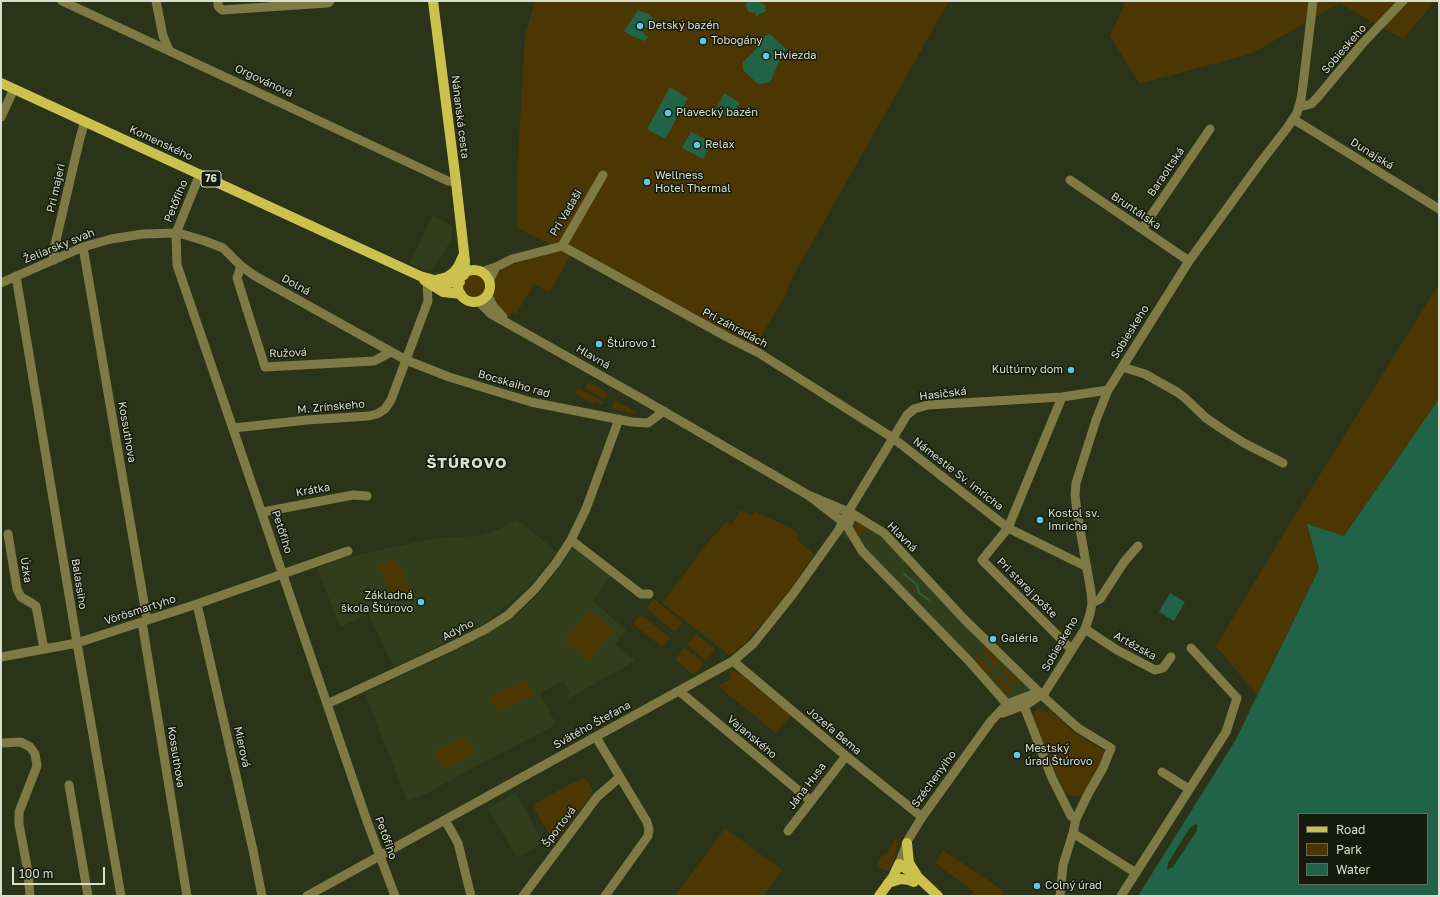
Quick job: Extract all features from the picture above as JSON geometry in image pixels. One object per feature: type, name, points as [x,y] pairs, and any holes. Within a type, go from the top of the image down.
[{"type":"main road","name":"Nánanská cesta","points":[[433,1],[464,254],[465,271],[462,278]]},
{"type":"main road","name":"Komenského","points":[[1,83],[427,280]]},
{"type":"main road","points":[[462,236],[479,272],[486,276],[489,281],[490,288],[488,295],[478,302]]},
{"type":"main road","points":[[427,280],[447,277],[453,273],[458,267],[464,254]]},
{"type":"main road","name":"76","points":[[427,280],[451,283],[462,278],[469,272],[479,272]]},
{"type":"main road","points":[[461,294],[459,287],[462,278]]},
{"type":"main road","name":"76","points":[[427,280],[443,292],[461,294],[469,301],[478,302]]},
{"type":"main road","points":[[907,843],[908,863],[916,880],[938,896]]},
{"type":"main road","points":[[879,896],[888,883],[903,867],[916,880],[928,896]]},
{"type":"main road","points":[[888,883],[901,879],[916,880]]},
{"type":"street","name":"Orgovánová","points":[[62,1],[448,181],[456,182]]},
{"type":"street","points":[[156,1],[163,36],[169,50]]},
{"type":"street","points":[[218,1],[218,6],[222,10],[328,3],[330,1]]},
{"type":"street","name":"Sobieskeho","points":[[999,713],[1003,713],[1029,703],[1045,692],[1085,629],[1092,603],[1075,495],[1076,483],[1096,420],[1108,390],[1188,261],[1293,119],[1299,107],[1304,85],[1313,1]]},
{"type":"street","name":"Sobieskeho","points":[[1299,107],[1311,104],[1317,98],[1362,44],[1403,1]]},
{"type":"street","points":[[1,117],[14,89]]},
{"type":"street","name":"Dunajská","points":[[1293,119],[1439,209]]},
{"type":"street","name":"Pri majeri","points":[[54,260],[53,253],[85,121]]},
{"type":"street","name":"Baraoltská","points":[[1142,229],[1210,129]]},
{"type":"street","name":"Petőfiho","points":[[200,174],[176,233],[177,265],[263,512],[327,704],[395,896]]},
{"type":"street","name":"Pri Vadaši","points":[[479,272],[496,267],[512,259],[562,246],[602,175]]},
{"type":"street","name":"Bruntálska","points":[[1070,180],[1188,261]]},
{"type":"street","name":"Želiarsky svah","points":[[1,282],[83,247],[111,239],[143,234],[176,233]]},
{"type":"street","name":"Dolná","points":[[176,233],[223,248],[241,266],[255,276],[406,360]]},
{"type":"street","name":"Pri záhradách","points":[[562,246],[727,338],[759,353],[893,438]]},
{"type":"street","name":"Kossuthova","points":[[83,247],[145,621],[187,896]]},
{"type":"street","name":"Ružová","points":[[241,266],[237,278],[265,367],[374,361],[392,352]]},
{"type":"street","points":[[489,281],[496,267]]},
{"type":"street","name":"Balassiho","points":[[16,276],[121,896]]},
{"type":"street","points":[[427,280],[428,302]]},
{"type":"street","points":[[428,302],[435,293],[443,292]]},
{"type":"street","name":"Hlavná","points":[[488,295],[493,306],[510,324]]},
{"type":"street","name":"M. Zrínskeho","points":[[234,428],[307,420],[370,416],[385,409],[392,400],[428,302]]},
{"type":"street","name":"Hlavná","points":[[478,302],[491,314],[664,411],[808,495],[851,513],[884,533],[959,614],[1041,694],[1078,728],[1111,748],[1106,762],[1076,819]]},
{"type":"street","name":"Bocskaiho rad","points":[[406,360],[449,377],[509,396],[556,408],[619,419]]},
{"type":"street","points":[[1122,367],[1144,374],[1177,392],[1206,418],[1224,431],[1283,463]]},
{"type":"street","name":"Hasičská","points":[[851,513],[907,414],[914,410],[922,407],[966,402],[1062,397],[1108,390]]},
{"type":"street","name":"Námestie Sv. Imricha","points":[[1008,528],[1062,397]]},
{"type":"street","points":[[619,419],[648,424],[664,411]]},
{"type":"street","name":"Adyho","points":[[327,704],[486,629],[508,615],[535,589],[556,564],[571,540],[591,498],[619,419]]},
{"type":"street","name":"Námestie Sv. Imricha","points":[[893,438],[1008,528],[1087,567]]},
{"type":"street","name":"Krátka","points":[[263,512],[353,495],[367,496]]},
{"type":"street","name":"Hlavná","points":[[808,495],[845,524],[862,551],[944,635],[1007,704]]},
{"type":"street","points":[[845,524],[851,513]]},
{"type":"street","name":"Svätého Štefana","points":[[307,896],[733,661],[753,644],[764,631],[845,524]]},
{"type":"street","name":"Pri starej pošte","points":[[1008,528],[982,560],[1072,650]]},
{"type":"street","name":"Úzka","points":[[8,534],[18,594],[36,606],[44,649]]},
{"type":"street","points":[[571,540],[641,594],[649,594]]},
{"type":"street","points":[[1092,603],[1100,599],[1124,562],[1138,546]]},
{"type":"street","name":"Vörösmartyho","points":[[1,657],[77,643],[197,604],[348,551]]},
{"type":"street","name":"Mierová","points":[[197,604],[262,896]]},
{"type":"street","name":"Artézska","points":[[1085,629],[1117,650],[1155,670],[1163,668],[1171,657]]},
{"type":"street","points":[[1121,896],[1226,732],[1237,698],[1191,648]]},
{"type":"street","name":"Jozefa Bema","points":[[733,661],[846,756],[922,817]]},
{"type":"street","name":"Vajanského","points":[[679,691],[811,801]]},
{"type":"street","points":[[999,713],[1007,704],[1031,695],[1041,694]]},
{"type":"street","points":[[1024,706],[1052,778],[1071,816],[1076,819],[1075,834],[1063,865],[1060,896]]},
{"type":"street","name":"Széchenyiho","points":[[903,867],[907,843],[922,817],[991,721],[999,713]]},
{"type":"street","points":[[596,737],[647,822],[648,830],[648,836],[605,896]]},
{"type":"street","points":[[1,743],[21,742],[30,747],[34,754],[37,766],[19,812],[19,824],[28,872],[30,896]]},
{"type":"street","name":"Jána Husa","points":[[788,831],[846,756]]},
{"type":"street","points":[[1162,772],[1189,789]]},
{"type":"street","name":"Športová","points":[[523,896],[597,797],[620,777]]},
{"type":"street","points":[[69,786],[88,896]]},
{"type":"street","points":[[445,820],[458,843],[470,896]]},
{"type":"street","points":[[1075,834],[1136,873]]},
{"type":"shaded area","points":[[433,215],[451,225],[452,237],[431,271],[409,264]]},
{"type":"shaded area","points":[[853,510],[948,596],[1039,689],[1007,700],[853,544],[839,534]]},
{"type":"shaded area","name":"Základná škola Štúrovo","points":[[517,519],[557,552],[526,589],[485,623],[394,667],[368,614],[340,627],[317,568],[340,559],[435,538],[476,536],[500,529]]},
{"type":"shaded area","points":[[573,547],[611,576],[593,601],[626,630],[615,644],[635,661],[568,699],[569,691],[563,681],[540,693],[556,724],[420,797],[407,801],[365,693],[451,653],[500,626],[522,610],[544,588]]},
{"type":"shaded area","points":[[516,792],[543,842],[517,858],[488,808]]},
{"type":"green space","points":[[535,1],[949,1],[792,278],[785,297],[754,347],[571,254],[550,292],[534,284],[516,314],[512,312],[510,317],[502,311],[493,300],[492,282],[495,275],[506,267],[561,249],[517,228],[517,177],[525,36]]},
{"type":"green space","points":[[1126,1],[1435,1],[1403,39],[1339,3],[1253,53],[1140,84],[1110,36]]},
{"type":"green space","points":[[474,275],[482,278],[485,286],[482,294],[474,297],[466,294],[463,286],[466,278]]},
{"type":"green space","points":[[1439,284],[1439,399],[1344,536],[1307,525],[1319,569],[1257,695],[1216,646],[1300,507]]},
{"type":"green space","points":[[589,382],[608,393],[605,399],[585,388]]},
{"type":"green space","points":[[578,388],[603,402],[602,405],[595,401],[594,404],[575,393]]},
{"type":"green space","points":[[615,400],[637,413],[636,415],[631,412],[629,413],[624,410],[623,412],[611,407]]},
{"type":"green space","points":[[740,510],[753,516],[755,512],[787,526],[799,534],[796,539],[814,554],[786,597],[742,646],[729,655],[662,603],[705,546],[727,521],[732,525]]},
{"type":"green space","points":[[859,522],[868,527],[864,533],[857,537],[853,528]]},
{"type":"green space","points":[[395,558],[411,591],[395,599],[378,566]]},
{"type":"green space","points":[[654,599],[683,623],[675,632],[646,608]]},
{"type":"green space","points":[[590,610],[614,630],[588,661],[564,640]]},
{"type":"green space","points":[[640,616],[643,616],[670,638],[662,647],[633,624]]},
{"type":"green space","points":[[696,634],[715,649],[706,661],[687,645]]},
{"type":"green space","points":[[986,647],[1001,663],[997,667],[983,651]]},
{"type":"green space","points":[[683,649],[686,649],[704,663],[694,675],[675,660]]},
{"type":"green space","points":[[977,656],[982,658],[986,665],[991,667],[993,671],[989,674],[974,659]]},
{"type":"green space","points":[[1005,668],[1020,683],[1017,686],[1012,684],[1009,678],[1001,672]]},
{"type":"green space","points":[[732,670],[739,673],[791,715],[776,733],[718,686],[732,678],[729,671]]},
{"type":"green space","points":[[997,675],[1010,687],[1012,691],[1008,694],[994,679]]},
{"type":"green space","points":[[525,679],[534,695],[499,712],[490,696]]},
{"type":"green space","points":[[1040,707],[1047,713],[1050,709],[1073,732],[1106,752],[1107,755],[1083,794],[1079,796],[1071,796],[1064,792],[1032,715]]},
{"type":"green space","points":[[466,736],[475,753],[443,769],[434,752]]},
{"type":"green space","points":[[580,779],[586,779],[589,782],[592,789],[592,794],[555,840],[534,809],[536,803]]},
{"type":"green space","points":[[725,828],[782,870],[763,896],[675,896]]},
{"type":"green space","points":[[896,838],[898,840],[895,857],[892,867],[887,871],[880,868],[877,863],[881,857],[887,853]]},
{"type":"green space","points":[[943,850],[1004,891],[1002,896],[970,896],[973,892],[970,888],[935,863]]},
{"type":"water","points":[[748,1],[757,1],[766,6],[764,9],[766,9],[765,12],[759,14],[757,17],[755,16],[756,13],[749,12],[747,9],[746,5]]},
{"type":"water","name":"Detský bazén","points":[[638,10],[648,14],[656,21],[651,30],[643,27],[641,31],[648,37],[645,41],[624,31]]},
{"type":"water","name":"Hviezda","points":[[770,34],[786,49],[770,82],[758,84],[743,70],[743,62],[756,49],[759,38]]},
{"type":"water","name":"Plavecký bazén","points":[[670,87],[688,98],[665,139],[647,129]]},
{"type":"water","points":[[724,94],[740,103],[731,118],[716,109]]},
{"type":"water","name":"Relax","points":[[691,132],[712,143],[703,159],[682,148]]},
{"type":"water","points":[[1439,399],[1439,896],[1138,896],[1235,741],[1319,569],[1307,524],[1344,536]]},
{"type":"water","points":[[1170,593],[1185,602],[1174,621],[1159,612]]},
{"type":"pier","points":[[1195,824],[1198,825],[1196,832],[1173,867],[1167,870],[1168,863],[1189,829]]},
{"type":"waterway","points":[[904,574],[917,585],[919,593],[929,600]]},
{"type":"place","name":"Detský bazén","points":[[640,26]]},
{"type":"place","name":"Tobogány","points":[[703,41]]},
{"type":"place","name":"Hviezda","points":[[766,56]]},
{"type":"place","name":"Plavecký bazén","points":[[668,113]]},
{"type":"place","name":"Relax","points":[[697,145]]},
{"type":"place","name":"Wellness Hotel Thermal","points":[[647,182]]},
{"type":"place","name":"Štúrovo 1","points":[[599,344]]},
{"type":"place","name":"Kultúrny dom","points":[[1071,370]]},
{"type":"place","name":"Kostol sv. Imricha","points":[[1040,520]]},
{"type":"place","name":"Základná škola Štúrovo","points":[[421,602]]},
{"type":"place","name":"Galéria","points":[[993,639]]},
{"type":"place","name":"Mestský úrad Štúrovo","points":[[1017,755]]},
{"type":"place","name":"Colný úrad","points":[[1037,886]]},
{"type":"district","name":"ŠTÚROVO","points":[[467,463]]}]
